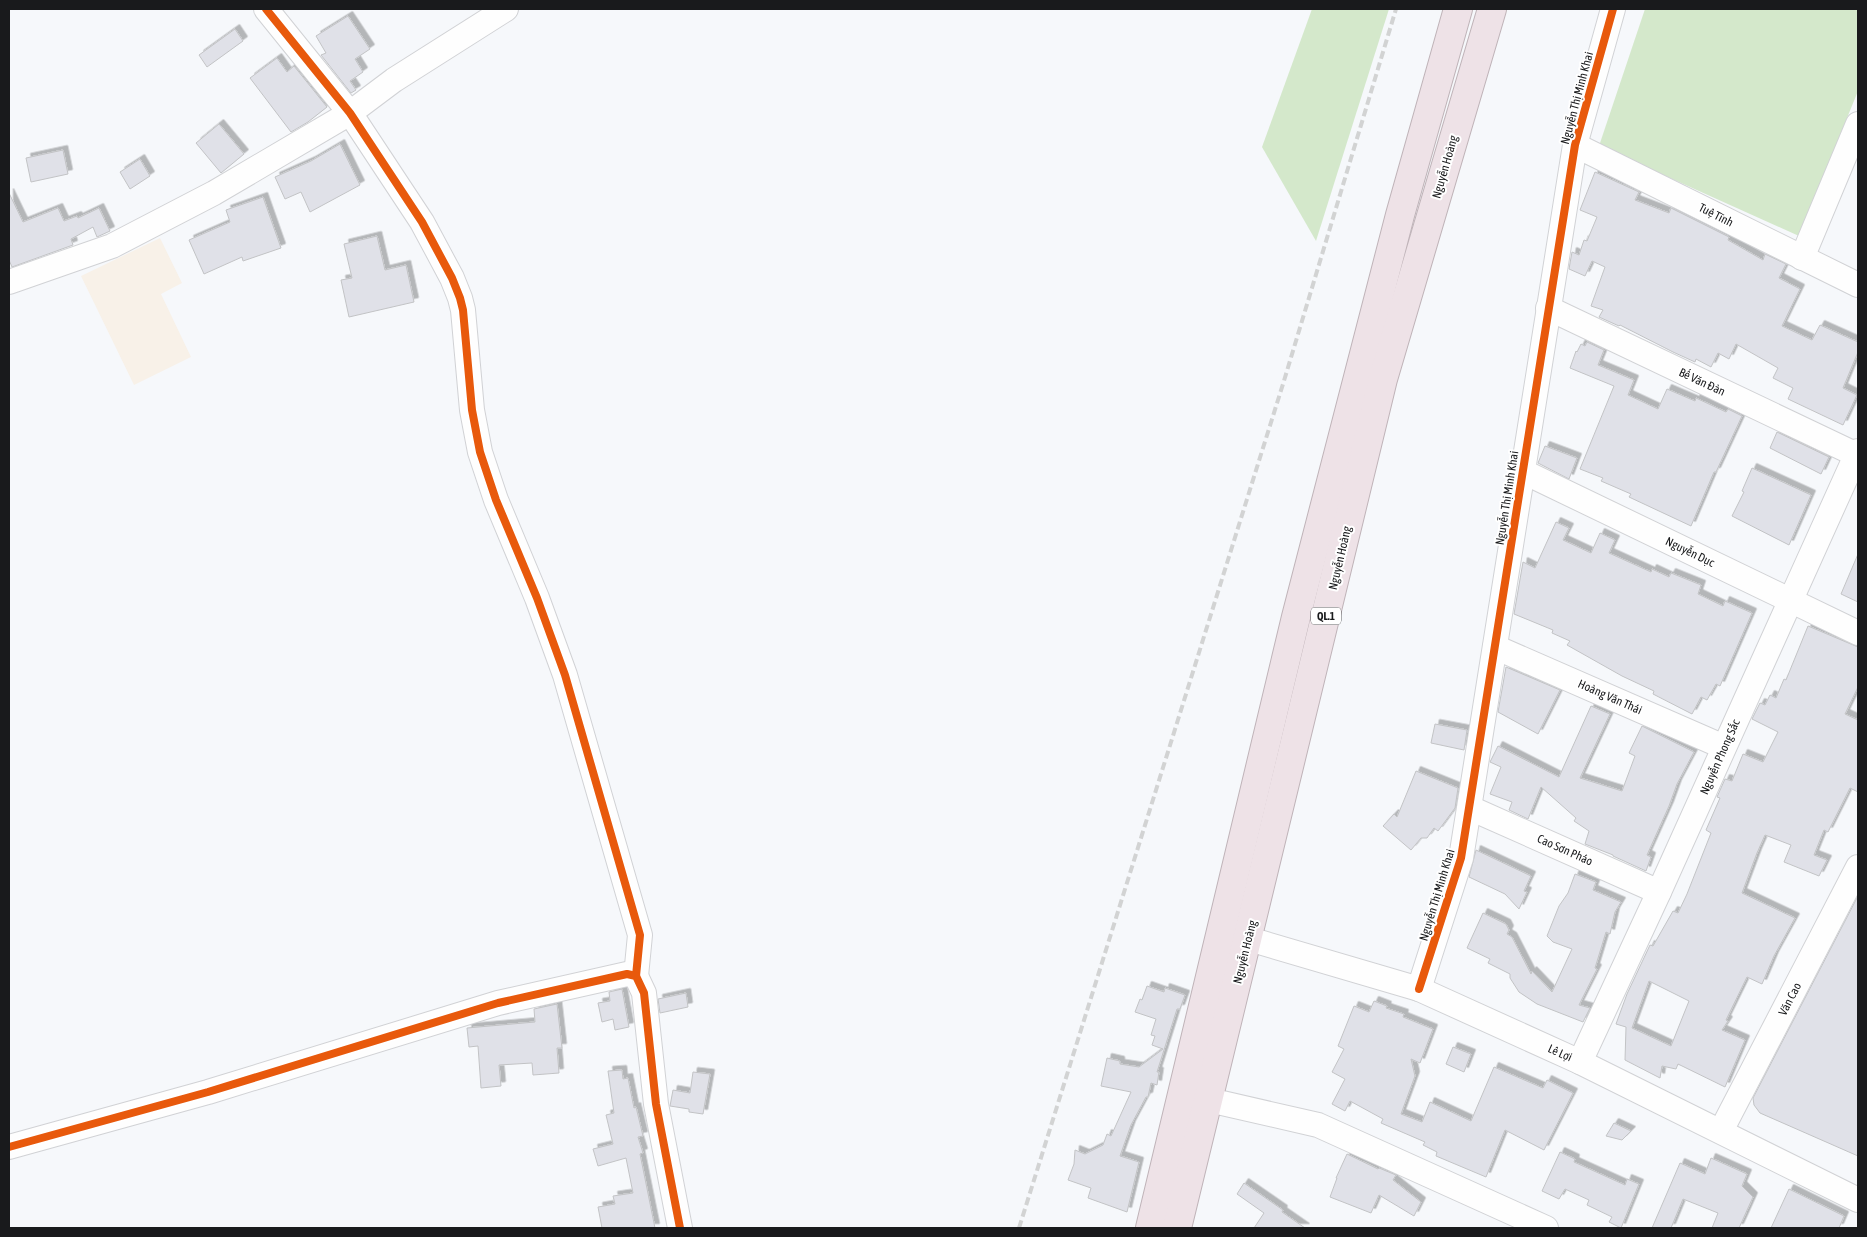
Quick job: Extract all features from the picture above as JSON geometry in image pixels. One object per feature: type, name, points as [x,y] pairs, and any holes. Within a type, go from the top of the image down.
[{"type":"highway","name":"QL.1","points":[[1150,1228],[1296,617],[1400,215],[1458,9]]},
{"type":"highway","name":"Nguyễn Hoàng","points":[[1177,1228],[1249,939],[1383,379],[1492,9]]},
{"type":"street","points":[[266,9],[350,113],[422,222],[443,259],[460,298],[472,410],[480,452],[496,500],[537,598],[565,675],[640,935],[636,976],[644,993],[656,1104],[680,1228]]},
{"type":"street","points":[[9,282],[112,246],[214,193],[350,113],[394,80],[506,9]]},
{"type":"street","name":"Nguyễn Thị Minh Khai","points":[[1419,989],[1461,858],[1575,145],[1613,9]]},
{"type":"street","points":[[1802,258],[1858,124]]},
{"type":"street","name":"Tuệ Tĩnh","points":[[1575,145],[1858,286]]},
{"type":"street","name":"Bế Văn Đàn","points":[[1548,308],[1857,453]]},
{"type":"street","name":"Nguyễn Phong Sắc","points":[[1580,1062],[1659,892],[1857,453]]},
{"type":"street","name":"Nguyễn Dục","points":[[1522,471],[1858,633]]},
{"type":"street","name":"Hoàng Văn Thái","points":[[1495,647],[1724,747]]},
{"type":"street","name":"Cao Sơn Pháo","points":[[1470,808],[1659,892]]},
{"type":"street","name":"Văn Cao","points":[[1721,1132],[1858,867]]},
{"type":"street","name":"Lê Lợi","points":[[1249,939],[1419,989],[1580,1062],[1858,1200]]},
{"type":"street","points":[[9,1147],[208,1092],[498,1004],[627,974],[636,976]]},
{"type":"street","points":[[1209,1100],[1318,1125],[1546,1228]]},
{"type":"shaded area","points":[[160,238],[182,283],[161,294],[191,357],[134,385],[81,276]]},
{"type":"green space","points":[[1312,9],[1389,9],[1316,241],[1262,147]]},
{"type":"green space","points":[[1645,9],[1858,9],[1858,91],[1799,236],[1599,146]]},
{"type":"building","points":[[348,16],[370,49],[355,59],[363,72],[350,81],[356,90],[351,93],[321,55],[326,53],[316,36]]},
{"type":"building","points":[[235,29],[243,41],[207,67],[199,55]]},
{"type":"building","points":[[277,58],[287,72],[294,66],[327,107],[291,132],[250,78]]},
{"type":"building","points":[[219,124],[244,154],[221,173],[196,143]]},
{"type":"building","points":[[340,144],[360,185],[310,212],[301,192],[285,199],[275,177],[311,161]]},
{"type":"building","points":[[63,150],[68,174],[31,182],[26,158]]},
{"type":"building","points":[[140,159],[150,176],[130,189],[120,172]]},
{"type":"building","points":[[1595,172],[1639,192],[1635,200],[1669,213],[1671,208],[1729,237],[1728,240],[1763,260],[1765,254],[1786,264],[1779,278],[1800,289],[1782,326],[1812,340],[1820,325],[1858,342],[1858,352],[1843,388],[1857,395],[1843,425],[1788,399],[1793,388],[1773,378],[1778,368],[1736,344],[1729,359],[1718,353],[1711,367],[1696,359],[1695,362],[1620,325],[1599,317],[1603,310],[1591,306],[1605,267],[1592,261],[1585,276],[1569,269],[1572,252],[1579,255],[1584,240],[1587,241],[1597,217],[1580,210]]},
{"type":"building","points":[[9,193],[23,222],[58,208],[64,221],[77,216],[78,218],[99,208],[110,231],[97,237],[93,227],[71,239],[73,245],[12,267],[9,260]]},
{"type":"building","points":[[263,197],[281,248],[243,261],[242,257],[204,274],[189,240],[230,222],[226,210]]},
{"type":"building","points":[[377,236],[385,270],[406,265],[414,302],[349,317],[341,280],[352,278],[344,244]]},
{"type":"building","points":[[1587,342],[1604,350],[1598,365],[1634,380],[1628,395],[1658,409],[1667,389],[1695,401],[1696,398],[1726,412],[1728,409],[1742,416],[1716,472],[1714,472],[1691,526],[1629,497],[1631,494],[1601,481],[1603,478],[1580,469],[1614,386],[1570,368],[1576,351],[1581,344],[1585,346]]},
{"type":"building","points":[[1777,432],[1829,457],[1821,474],[1770,448]]},
{"type":"building","points":[[1545,446],[1577,458],[1569,479],[1538,463]]},
{"type":"building","points":[[1752,468],[1811,495],[1789,545],[1732,516],[1744,492],[1742,491]]},
{"type":"building","points":[[1556,522],[1569,528],[1563,540],[1591,553],[1600,533],[1615,540],[1609,553],[1651,572],[1652,569],[1669,577],[1671,573],[1701,585],[1698,594],[1723,606],[1725,601],[1752,613],[1720,686],[1716,684],[1707,700],[1701,697],[1692,714],[1653,694],[1654,691],[1622,676],[1567,645],[1570,641],[1552,633],[1553,630],[1514,614],[1523,562],[1535,568]]},
{"type":"building","points":[[1858,554],[1858,602],[1841,594]]},
{"type":"building","points":[[1808,626],[1858,647],[1858,687],[1845,714],[1858,720],[1858,792],[1850,788],[1828,832],[1824,830],[1814,855],[1827,860],[1819,876],[1784,862],[1791,845],[1765,835],[1742,893],[1795,918],[1774,956],[1762,984],[1747,977],[1726,1020],[1728,1021],[1722,1030],[1745,1040],[1725,1087],[1678,1064],[1676,1069],[1662,1066],[1660,1078],[1625,1060],[1626,1027],[1616,1024],[1627,994],[1650,945],[1653,946],[1673,911],[1678,913],[1687,894],[1711,833],[1706,830],[1720,798],[1717,797],[1725,779],[1732,781],[1743,754],[1763,762],[1778,732],[1752,719],[1760,703],[1765,705],[1770,695],[1776,698],[1784,679],[1786,680]],"holes":[[[1649,981],[1689,1001],[1671,1046],[1632,1028]]]},
{"type":"building","points":[[1506,667],[1560,690],[1538,734],[1498,712]]},
{"type":"building","points":[[1591,706],[1610,714],[1580,778],[1622,791],[1635,756],[1629,753],[1642,726],[1694,752],[1677,784],[1647,855],[1651,857],[1646,871],[1585,844],[1589,831],[1574,821],[1576,818],[1541,787],[1528,819],[1509,810],[1512,802],[1490,794],[1501,767],[1490,762],[1498,746],[1559,777]]},
{"type":"building","points":[[1435,724],[1467,730],[1464,750],[1431,743]]},
{"type":"building","points":[[1416,771],[1458,788],[1455,808],[1438,831],[1434,828],[1427,838],[1421,838],[1411,850],[1383,826],[1394,814],[1397,817]]},
{"type":"building","points":[[1476,850],[1531,876],[1524,891],[1527,892],[1519,909],[1505,894],[1469,877]]},
{"type":"building","points":[[1575,874],[1596,882],[1593,890],[1621,902],[1615,912],[1610,934],[1606,932],[1595,968],[1597,969],[1579,1005],[1590,1008],[1583,1022],[1537,1004],[1519,992],[1510,978],[1510,974],[1488,963],[1490,959],[1467,948],[1483,913],[1506,924],[1509,930],[1507,934],[1512,937],[1531,974],[1532,971],[1552,992],[1572,949],[1553,942],[1547,936]]},
{"type":"building","points":[[1858,896],[1858,1156],[1760,1113],[1754,1105],[1753,1098]]},
{"type":"building","points":[[1147,986],[1164,992],[1165,988],[1185,995],[1180,1009],[1177,1009],[1157,1072],[1159,1072],[1157,1085],[1151,1083],[1148,1097],[1146,1097],[1131,1125],[1120,1156],[1139,1162],[1127,1212],[1088,1198],[1091,1188],[1068,1180],[1074,1164],[1075,1150],[1085,1154],[1103,1145],[1107,1134],[1111,1136],[1131,1092],[1101,1086],[1107,1058],[1120,1061],[1120,1064],[1139,1067],[1163,1049],[1152,1045],[1155,1036],[1151,1035],[1156,1019],[1135,1012]]},
{"type":"building","points":[[622,989],[629,1027],[615,1030],[613,1019],[602,1022],[598,1003],[610,1001],[609,992]]},
{"type":"building","points":[[686,993],[688,1007],[660,1013],[658,999]]},
{"type":"building","points":[[1374,1001],[1387,1006],[1386,1008],[1404,1014],[1403,1017],[1433,1029],[1420,1063],[1411,1059],[1415,1076],[1401,1114],[1422,1122],[1430,1102],[1471,1121],[1494,1067],[1543,1088],[1547,1080],[1573,1093],[1544,1150],[1505,1130],[1486,1177],[1436,1156],[1437,1152],[1423,1145],[1425,1142],[1381,1123],[1383,1119],[1350,1101],[1345,1111],[1332,1104],[1345,1079],[1332,1072],[1344,1049],[1338,1046],[1354,1006],[1369,1012]]},
{"type":"building","points":[[557,1004],[562,1048],[557,1048],[559,1073],[533,1075],[532,1063],[499,1065],[501,1086],[481,1088],[478,1046],[469,1047],[467,1028],[535,1022],[534,1009]]},
{"type":"building","points":[[1453,1047],[1471,1054],[1464,1072],[1446,1064]]},
{"type":"building","points":[[622,1070],[623,1079],[628,1078],[634,1108],[636,1107],[643,1136],[638,1137],[643,1153],[640,1154],[655,1228],[602,1228],[598,1207],[615,1204],[613,1196],[633,1193],[626,1158],[598,1166],[593,1149],[613,1144],[606,1115],[614,1113],[608,1071]]},
{"type":"building","points":[[693,1072],[710,1074],[703,1114],[689,1112],[689,1109],[670,1106],[673,1090],[690,1093]]},
{"type":"building","points":[[1614,1123],[1631,1131],[1622,1140],[1606,1136]]},
{"type":"building","points":[[1560,1152],[1575,1159],[1574,1162],[1625,1185],[1627,1179],[1639,1184],[1621,1228],[1609,1222],[1612,1217],[1587,1205],[1589,1200],[1565,1189],[1559,1199],[1542,1191]]},
{"type":"building","points":[[1347,1154],[1378,1169],[1396,1175],[1393,1180],[1421,1202],[1414,1216],[1379,1195],[1371,1213],[1330,1197]]},
{"type":"building","points":[[1711,1158],[1747,1174],[1742,1186],[1753,1197],[1739,1228],[1712,1228],[1718,1213],[1683,1199],[1671,1228],[1652,1228],[1680,1163],[1705,1174]]},
{"type":"building","points":[[1244,1183],[1305,1228],[1254,1228],[1264,1213],[1237,1194]]},
{"type":"building","points":[[1789,1189],[1844,1216],[1839,1228],[1771,1228]]},
{"type":"railway","points":[[1019,1228],[1283,384],[1396,9]]},
{"type":"cycle path","points":[[266,9],[350,113],[422,222],[452,278],[460,298],[463,310],[472,410],[480,452],[496,500],[537,598],[565,675],[640,935],[636,976]]},
{"type":"cycle path","points":[[1419,989],[1461,858],[1575,145],[1613,9]]},
{"type":"cycle path","points":[[9,1147],[208,1092],[498,1003],[627,974],[636,976],[644,993],[656,1104],[680,1228]]}]
